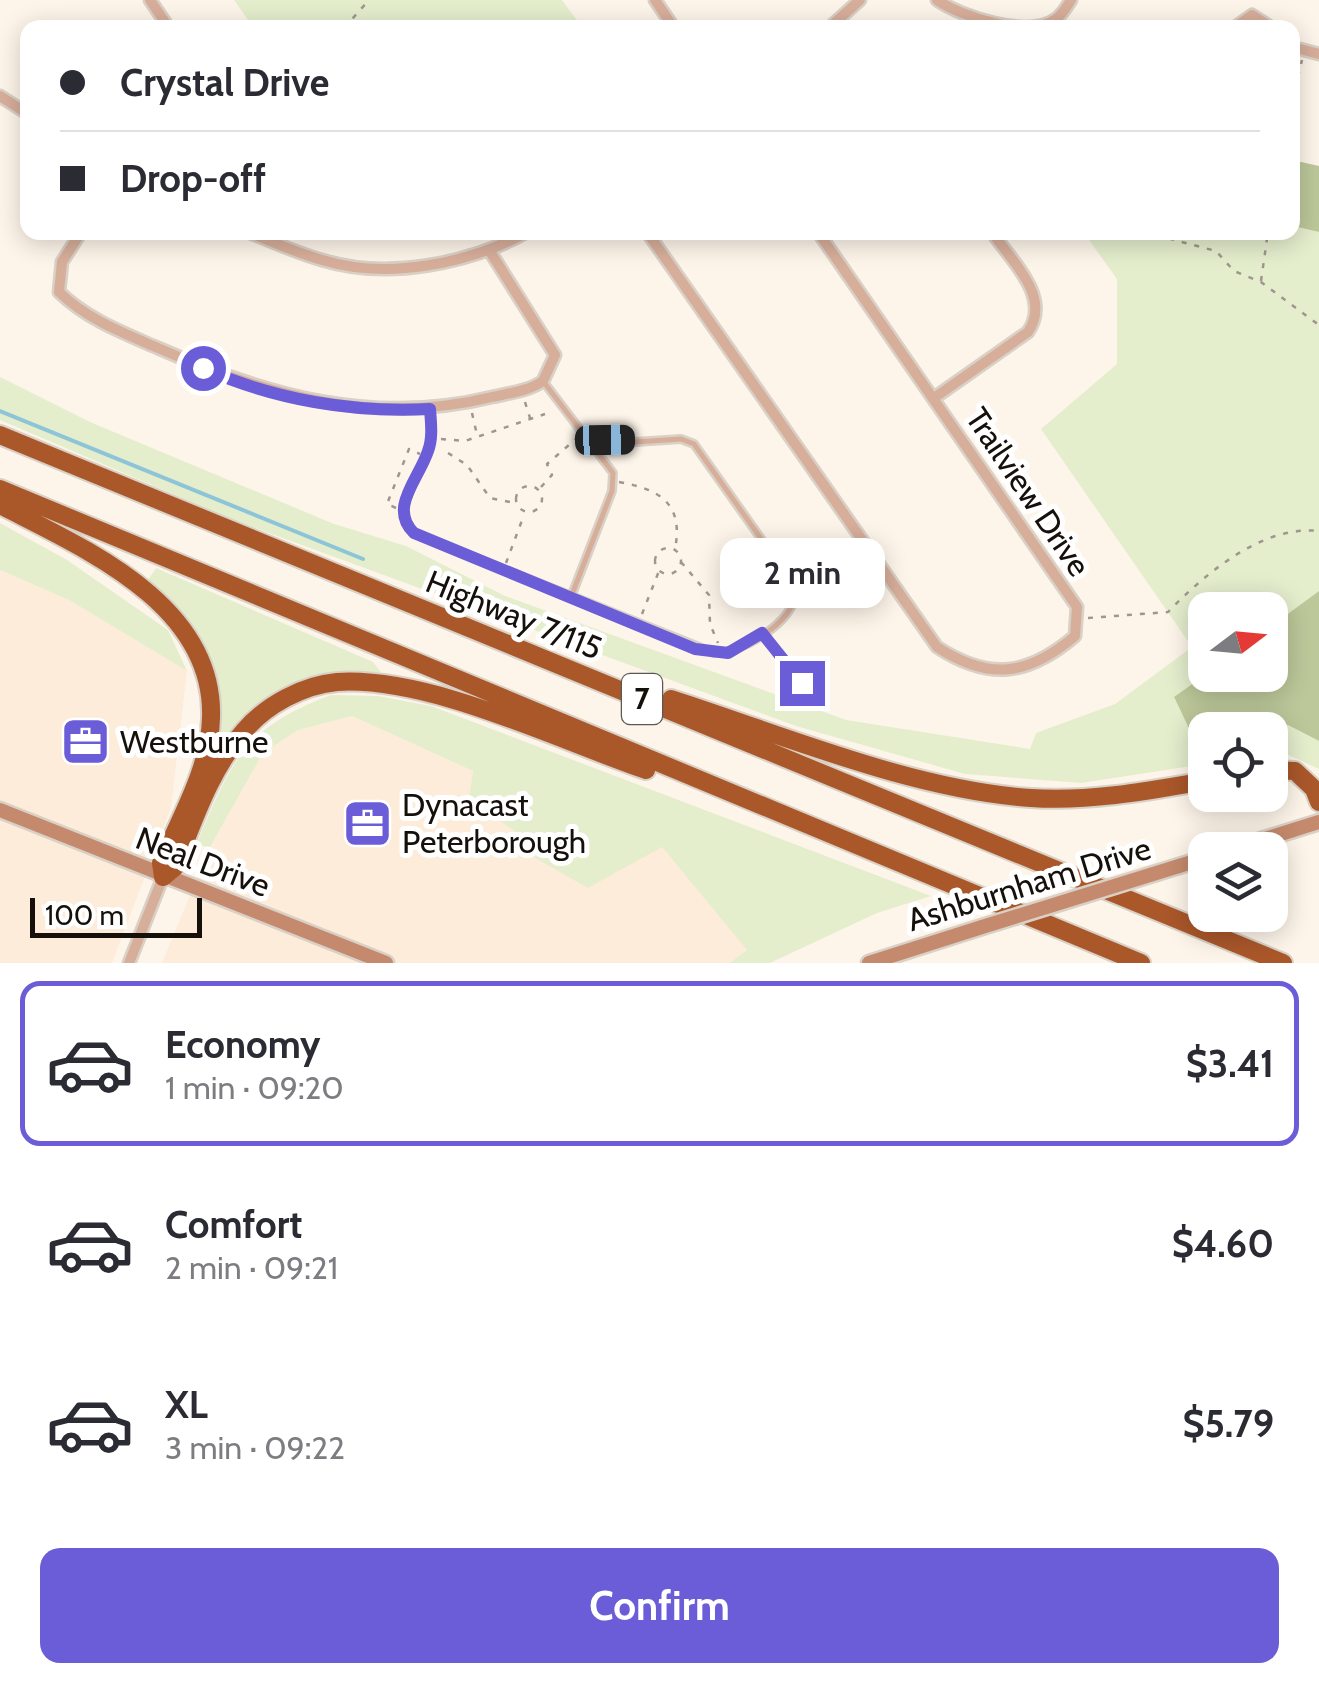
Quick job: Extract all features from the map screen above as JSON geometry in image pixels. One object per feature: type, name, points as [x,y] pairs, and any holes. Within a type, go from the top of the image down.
[{"type":"highway","name":"Highway 7/115","points":[[0,435],[1284,963]]},
{"type":"highway","name":"7","points":[[0,489],[1141,963]]},
{"type":"highway","points":[[0,505],[77,545],[136,584],[170,612],[190,638],[202,664],[212,720],[196,782],[162,864],[163,877]]},
{"type":"highway","points":[[484,636],[548,651],[659,696],[953,785],[1029,798],[1084,798],[1188,783]]},
{"type":"highway","points":[[163,877],[175,867],[214,774],[244,731],[281,700],[335,682],[414,692],[475,707],[670,778],[706,783]]},
{"type":"highway","points":[[1288,771],[1295,771],[1314,789],[1319,802]]},
{"type":"main road","name":"Neal Drive","points":[[0,810],[386,963]]},
{"type":"main road","points":[[1287,832],[1319,822]]},
{"type":"main road","name":"Ashburnham Drive","points":[[869,963],[1188,863]]},
{"type":"street","points":[[838,20],[860,0]]},
{"type":"street","points":[[938,0],[990,20]]},
{"type":"street","points":[[1050,20],[1057,19],[1071,0]]},
{"type":"street","points":[[76,240],[62,262],[59,292],[82,314],[211,371],[304,401],[348,408],[430,409],[469,403],[544,381],[555,355],[491,253]]},
{"type":"street","points":[[269,240],[324,261],[361,268],[491,253],[514,240]]},
{"type":"street","name":"Trailview Drive","points":[[653,240],[936,647],[964,665],[996,672],[1027,666],[1054,653],[1075,636],[1077,607],[824,240]]},
{"type":"street","points":[[934,398],[1028,332],[1036,322],[1038,298],[998,240]]},
{"type":"street","points":[[130,963],[163,877]]},
{"type":"lane","points":[[544,381],[614,473],[570,597]]},
{"type":"lane","points":[[430,409],[431,438],[426,456],[401,510],[403,522],[414,533],[695,649],[723,653],[762,633],[790,611],[796,592],[694,444],[682,439],[589,445]]},
{"type":"lane","points":[[762,633],[802,683]]},
{"type":"path","points":[[351,20],[368,0]]},
{"type":"path","points":[[1057,19],[1062,20]]},
{"type":"path","points":[[1174,240],[1216,251],[1234,271],[1261,282],[1319,325]]},
{"type":"path","points":[[1261,282],[1267,240]]},
{"type":"path","points":[[521,390],[530,419]]},
{"type":"path","points":[[469,403],[478,436]]},
{"type":"path","points":[[431,438],[464,441],[545,414]]},
{"type":"path","points":[[539,489],[552,475],[548,464],[582,435]]},
{"type":"path","points":[[401,510],[386,504],[408,449],[426,456]]},
{"type":"path","points":[[448,454],[467,465],[490,498],[516,502],[525,512]]},
{"type":"path","points":[[613,481],[657,490],[665,498],[674,519],[676,549],[681,562],[709,595],[710,624],[723,653]]},
{"type":"path","points":[[516,502],[520,488],[539,489]]},
{"type":"path","points":[[525,512],[538,510],[542,502],[539,489]]},
{"type":"path","points":[[504,569],[525,512]]},
{"type":"path","points":[[1079,619],[1168,612],[1206,574],[1290,528],[1319,532]]},
{"type":"path","points":[[676,549],[657,552],[655,566],[672,574],[681,562]]},
{"type":"path","points":[[638,625],[659,570]]},
{"type":"shaded area","points":[[0,570],[69,600],[187,671],[171,808],[112,963],[0,963]]},
{"type":"shaded area","points":[[352,716],[473,771],[470,800],[528,840],[662,847],[748,951],[730,963],[162,963],[210,847],[263,753],[298,730]]},
{"type":"green space","points":[[234,0],[562,0],[577,20],[248,20]]},
{"type":"green space","points":[[1300,162],[1319,166],[1319,232],[1300,228]]},
{"type":"green space","points":[[1300,228],[1319,232],[1319,591],[1288,614],[1288,592],[1188,592],[1188,641],[1041,429],[1117,364],[1117,279],[1089,240],[1300,240]]},
{"type":"green space","points":[[0,377],[90,422],[334,524],[406,546],[505,596],[846,720],[1030,749],[1036,733],[1115,704],[1188,650],[1188,688],[1174,698],[1188,726],[1188,767],[1081,783],[965,774],[796,726],[236,521],[0,420]]},
{"type":"green space","points":[[0,523],[67,560],[168,630],[187,671],[69,600],[0,570]]},
{"type":"green space","points":[[156,568],[373,662],[381,672],[291,690],[255,712],[225,749],[214,747],[216,692],[208,653],[187,619],[148,580]]},
{"type":"green space","points":[[1319,591],[1319,741],[1288,725],[1288,712],[1188,712],[1188,726],[1174,697],[1188,687],[1188,692],[1288,692],[1288,614]]},
{"type":"green space","points":[[331,695],[378,696],[431,706],[931,896],[877,913],[770,963],[730,963],[747,950],[662,847],[588,888],[530,855],[528,840],[469,800],[473,771],[352,716],[298,730],[263,753],[210,847],[196,845],[219,791],[244,751],[278,721]]},
{"type":"green space","points":[[1288,725],[1319,741],[1319,769],[1288,755]]},
{"type":"waterway","points":[[0,411],[363,559]]},
{"type":"place","name":"Westburne","points":[[85,742]]},
{"type":"place","name":"Dynacast Peterborough","points":[[367,823]]},
{"type":"route","points":[[203,368],[304,401],[348,408],[430,409],[429,450],[401,510],[403,522],[414,533],[695,649],[728,653],[762,633],[802,683]]}]
